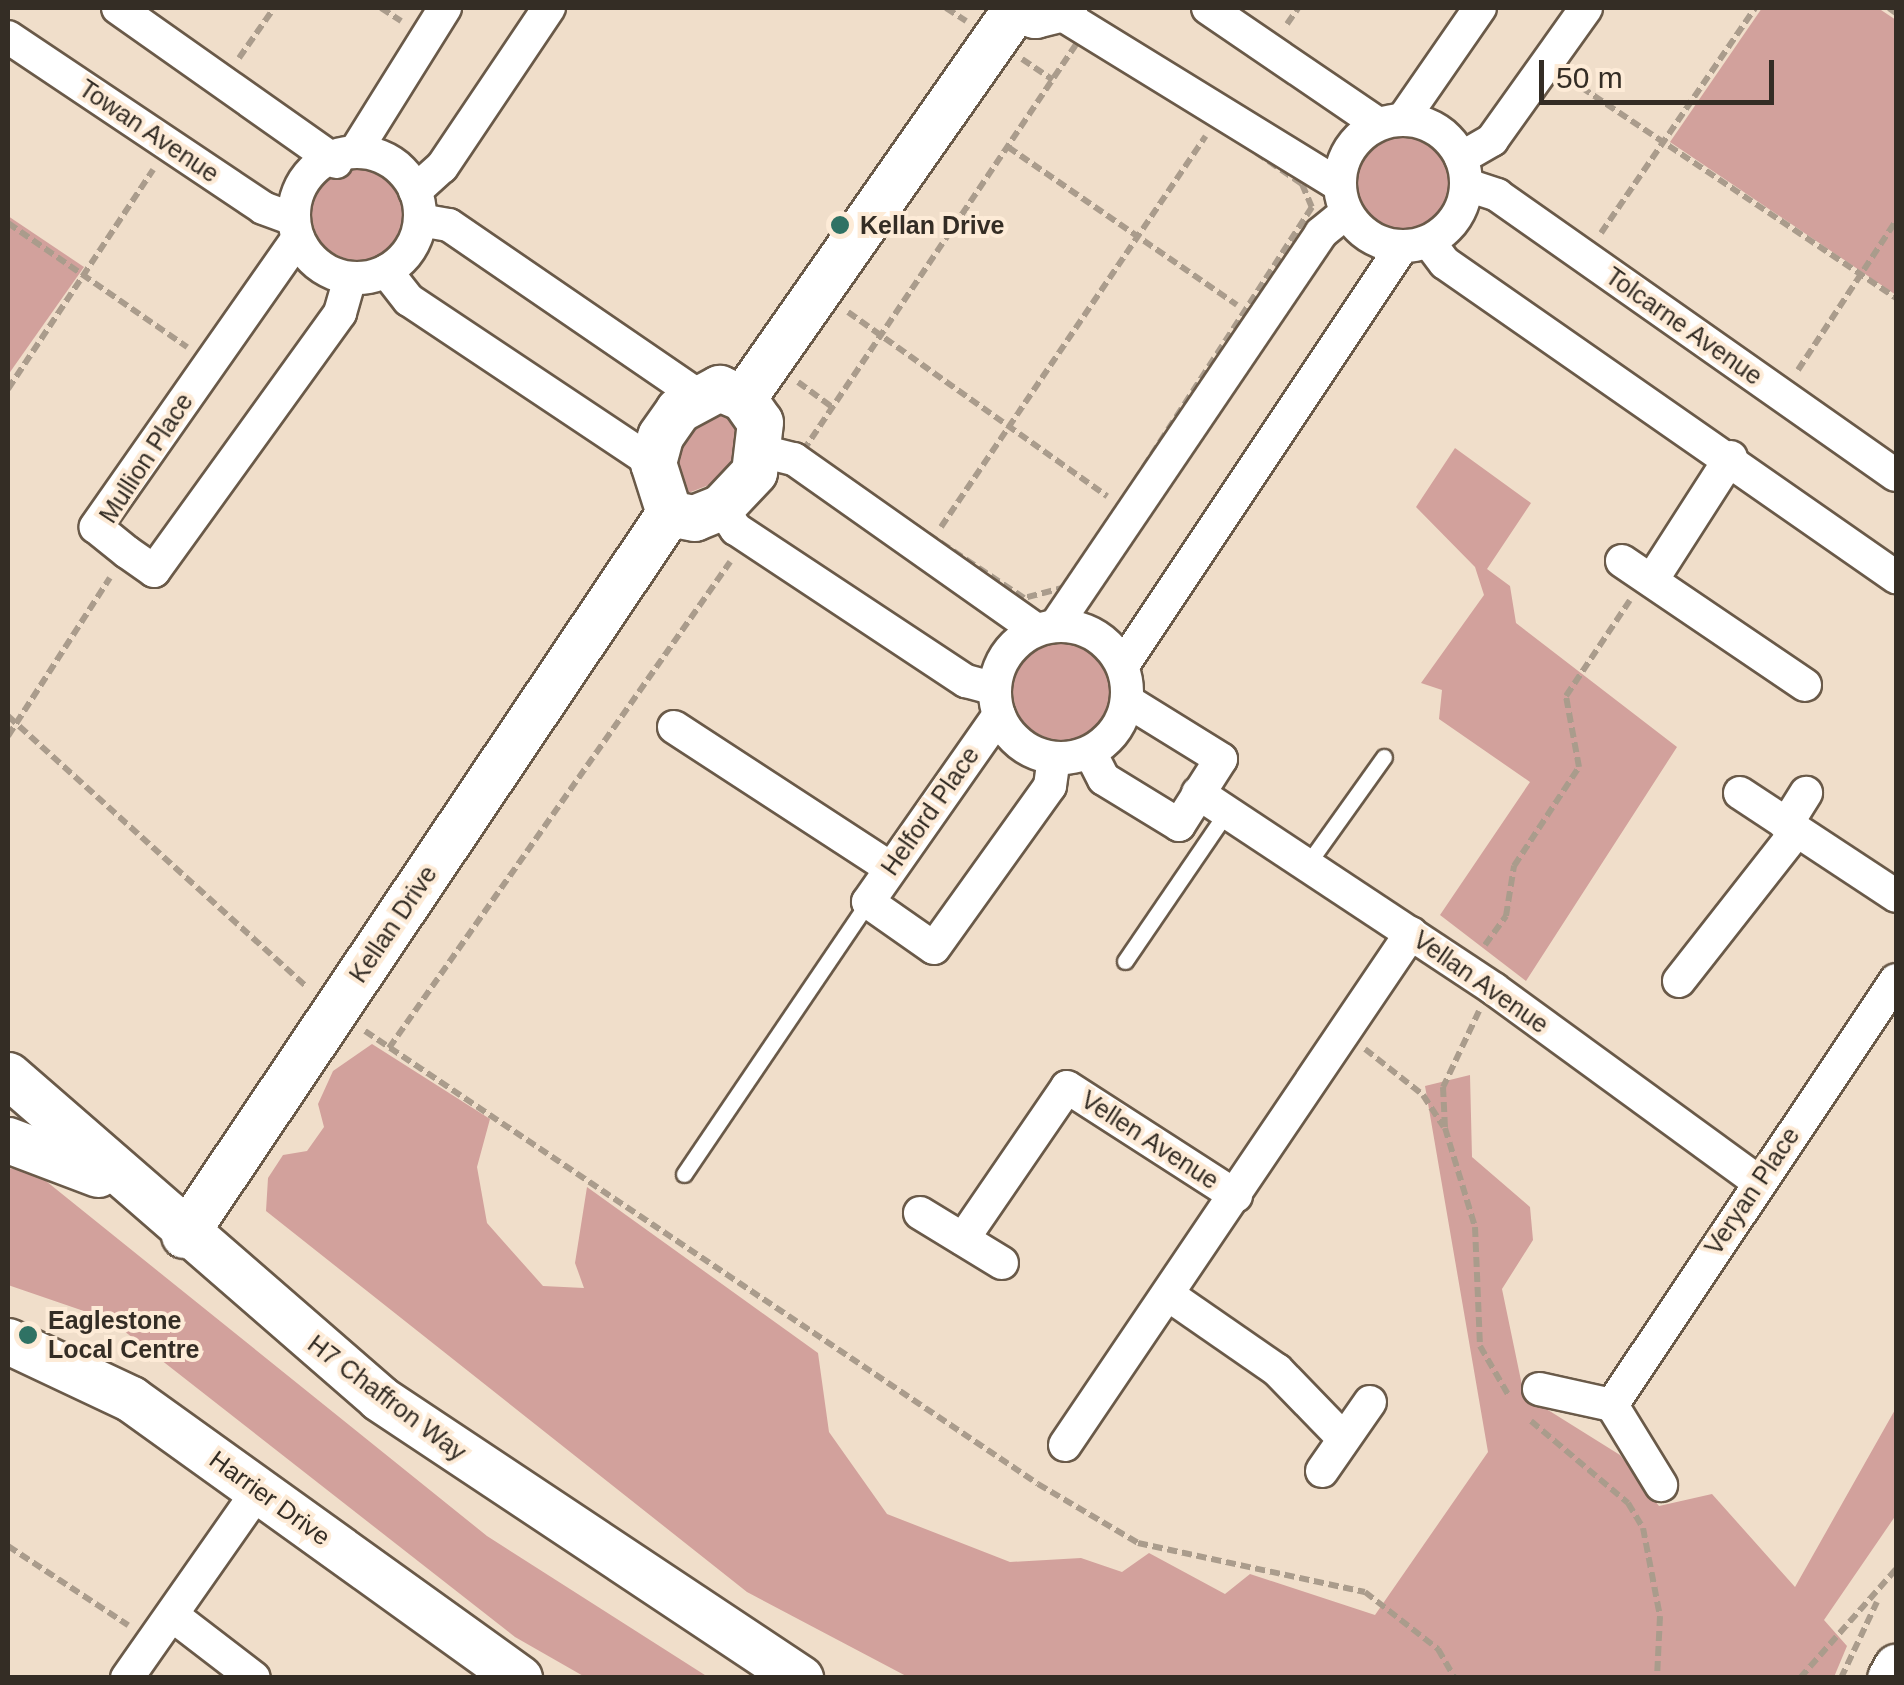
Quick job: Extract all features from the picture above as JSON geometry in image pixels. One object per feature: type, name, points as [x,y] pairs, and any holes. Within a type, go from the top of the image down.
[{"type":"street","points":[[118,8],[346,157],[402,170],[418,205],[760,422],[782,451],[1046,628],[1096,634],[1123,666],[1127,701],[1114,731],[1090,752],[1054,758]]},
{"type":"street","points":[[445,8],[346,157],[308,174],[295,228],[312,260],[350,278],[386,271],[405,256],[418,205],[549,8]]},
{"type":"street","points":[[1208,8],[1269,50],[1391,122],[1438,130],[1464,172]]},
{"type":"street","name":"Helford Place","points":[[997,702],[1031,752],[1054,758],[1050,786],[934,948],[868,902],[997,702],[1006,654],[1046,628],[1321,234],[1342,199],[1349,148],[1391,122],[1480,8]]},
{"type":"street","points":[[1123,666],[1415,245],[1449,228],[1464,172],[1492,140],[1586,8]]},
{"type":"street","points":[[997,702],[734,522],[670,513],[653,463],[660,436],[721,397],[817,290],[1037,9],[1342,199],[1379,243],[1415,245],[1444,263],[1731,457],[1896,577]]},
{"type":"street","name":"Towan Avenue","points":[[8,37],[295,228]]},
{"type":"street","name":"Tolcarne Avenue","points":[[1464,172],[1896,476]]},
{"type":"street","name":"Mullion Place","points":[[295,228],[96,528],[154,571],[340,313],[350,278]]},
{"type":"street","points":[[386,271],[409,300],[653,463]]},
{"type":"street","points":[[734,522],[782,451]]},
{"type":"street","points":[[1652,580],[1731,457]]},
{"type":"street","name":"Kellan Drive","points":[[184,1235],[670,513]]},
{"type":"street","points":[[1622,561],[1804,685]]},
{"type":"street","points":[[1090,752],[1104,779],[1179,825],[1221,759],[1127,701]]},
{"type":"street","points":[[674,727],[890,868]]},
{"type":"street","name":"Vellan Avenue","points":[[1198,793],[1310,862],[1411,932],[1757,1181]]},
{"type":"street","points":[[1740,793],[1896,896]]},
{"type":"street","points":[[1679,981],[1791,829],[1806,793]]},
{"type":"street","name":"Vellen Avenue","points":[[1066,1445],[1170,1296],[1411,932]]},
{"type":"street","name":"Veryan Place","points":[[1612,1406],[1757,1181],[1896,980]]},
{"type":"street","name":"H7 Chaffron Way","points":[[8,1075],[184,1235],[379,1398],[800,1678]]},
{"type":"street","name":"Vellen Avenue","points":[[963,1239],[1067,1087],[1236,1196]]},
{"type":"street","points":[[8,1140],[128,1186]]},
{"type":"street","points":[[920,1213],[1002,1263]]},
{"type":"street","points":[[1170,1296],[1277,1370],[1343,1438]]},
{"type":"street","name":"Harrier Drive","points":[[8,1341],[131,1398],[519,1678]]},
{"type":"street","points":[[1539,1389],[1612,1406],[1661,1486]]},
{"type":"street","points":[[1322,1471],[1370,1402]]},
{"type":"street","points":[[127,1678],[260,1488]]},
{"type":"street","points":[[163,1629],[254,1678]]},
{"type":"street","points":[[1890,1678],[1896,1666]]},
{"type":"lane","points":[[1310,862],[1384,757]]},
{"type":"lane","points":[[1125,961],[1226,813]]},
{"type":"lane","points":[[684,1174],[868,902]]},
{"type":"path","points":[[224,80],[274,8]]},
{"type":"path","points":[[1269,50],[1298,8]]},
{"type":"path","points":[[1585,257],[1756,8]]},
{"type":"path","points":[[1889,8],[1896,13]]},
{"type":"path","points":[[782,451],[881,334],[1084,34],[1218,119],[1310,196],[1303,231],[1066,587],[1036,598],[1013,594],[932,540],[1218,119]]},
{"type":"path","points":[[1547,64],[1896,298]]},
{"type":"path","points":[[8,389],[86,277],[170,144]]},
{"type":"path","points":[[1008,148],[1248,313]]},
{"type":"path","points":[[1781,394],[1864,275],[1896,221]]},
{"type":"path","points":[[8,223],[209,362]]},
{"type":"path","points":[[817,290],[1120,506]]},
{"type":"path","points":[[389,1048],[734,522]]},
{"type":"path","points":[[8,736],[128,552]]},
{"type":"path","points":[[1466,971],[1506,916],[1514,866],[1579,767],[1566,696],[1652,580]]},
{"type":"path","points":[[8,716],[335,1010],[1038,1484],[1138,1543],[1365,1592],[1438,1649],[1455,1678]]},
{"type":"path","points":[[1494,990],[1456,1053],[1443,1087],[1445,1128],[1476,1227],[1474,1308],[1492,1377],[1545,1437],[1628,1503],[1643,1528],[1660,1616],[1657,1678]]},
{"type":"path","points":[[1342,1036],[1384,1060],[1445,1128]]},
{"type":"path","points":[[8,1546],[163,1629]]},
{"type":"path","points":[[1841,1678],[1896,1569]]},
{"type":"path","points":[[1800,1678],[1880,1595]]},
{"type":"shaded area","points":[[1762,8],[1878,8],[1896,20],[1896,295],[1670,142]]},
{"type":"shaded area","points":[[1404,136],[1422,139],[1437,150],[1448,165],[1448,201],[1437,216],[1422,227],[1404,230],[1386,227],[1371,216],[1360,201],[1357,183],[1360,165],[1371,150],[1386,139]]},
{"type":"shaded area","points":[[358,168],[375,172],[390,182],[400,197],[404,214],[400,231],[390,246],[375,256],[358,260],[341,256],[326,246],[316,231],[312,214],[316,197],[326,182],[341,172]]},
{"type":"shaded area","points":[[8,216],[84,267],[8,375]]},
{"type":"shaded area","points":[[733,411],[744,434],[727,478],[683,495],[675,466],[686,441],[705,418]]},
{"type":"shaded area","points":[[1455,448],[1531,503],[1487,569],[1510,586],[1516,623],[1677,747],[1526,981],[1440,915],[1530,782],[1439,719],[1442,690],[1421,683],[1484,595],[1475,567],[1416,507]]},
{"type":"shaded area","points":[[1062,642],[1081,645],[1097,656],[1108,672],[1108,710],[1097,726],[1081,737],[1062,740],[1043,737],[1027,726],[1016,710],[1013,691],[1016,672],[1027,656],[1043,645]]},
{"type":"shaded area","points":[[372,1044],[490,1119],[477,1167],[487,1223],[543,1286],[584,1288],[575,1263],[587,1187],[818,1353],[829,1432],[887,1514],[1010,1562],[1081,1558],[1122,1572],[1149,1553],[1225,1594],[1250,1574],[1375,1615],[1488,1452],[1425,1086],[1470,1075],[1472,1157],[1530,1207],[1533,1240],[1502,1289],[1524,1395],[1620,1455],[1659,1506],[1712,1494],[1795,1587],[1896,1408],[1896,1515],[1824,1620],[1847,1646],[1834,1677],[908,1677],[747,1592],[266,1211],[268,1178],[283,1155],[307,1151],[324,1127],[318,1104],[333,1071]]},
{"type":"shaded area","points":[[8,1168],[36,1173],[487,1536],[708,1677],[585,1677],[515,1637],[110,1320],[8,1285]]},
{"type":"place","name":"Kellan Drive","points":[[840,225]]},
{"type":"place","name":"Eaglestone Local Centre","points":[[28,1335]]}]
